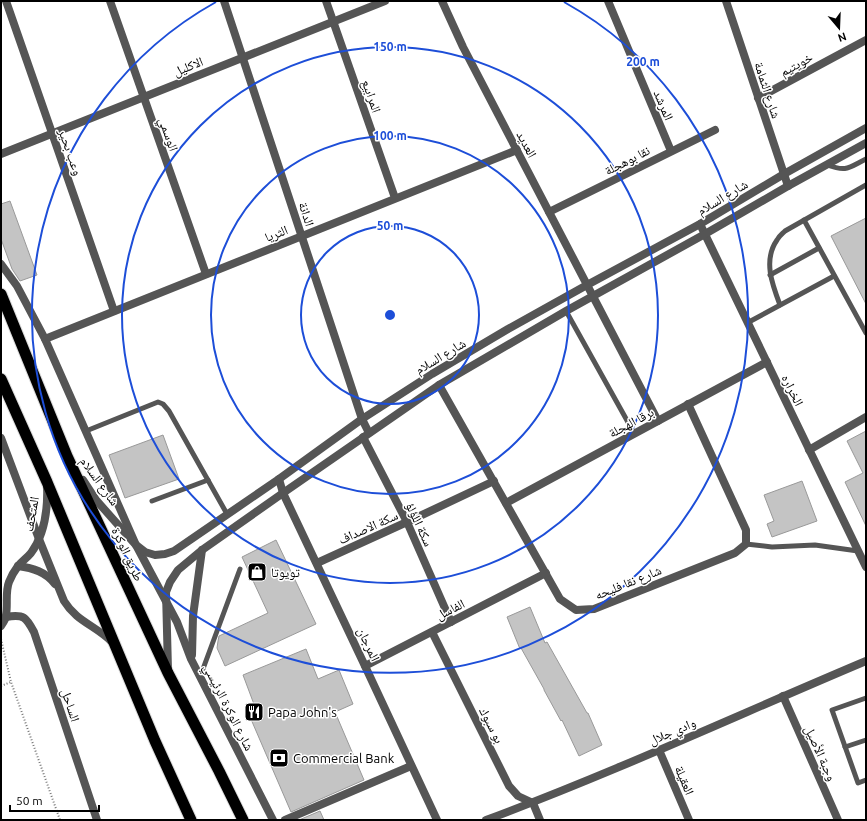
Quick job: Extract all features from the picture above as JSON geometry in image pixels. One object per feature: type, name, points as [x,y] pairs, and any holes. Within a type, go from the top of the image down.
[{"type":"highway","name":"طريق الوكرة","points":[[1,294],[67,456],[168,673],[220,771],[243,820]]},
{"type":"highway","points":[[1,379],[47,482],[155,741],[191,820]]},
{"type":"street","name":"وعب بحير","points":[[6,1],[114,311]]},
{"type":"street","name":"الوسمي","points":[[110,1],[206,274]]},
{"type":"street","name":"الدانة","points":[[224,1],[366,435]]},
{"type":"street","name":"المرابيع","points":[[326,1],[395,198]]},
{"type":"street","name":"الاكليل","points":[[1,154],[385,1]]},
{"type":"street","name":"العديد","points":[[442,1],[463,47],[658,421]]},
{"type":"street","name":"المرشد","points":[[608,1],[670,151]]},
{"type":"street","name":"شارع الثمامة","points":[[726,1],[788,186]]},
{"type":"street","name":"خويتيم","points":[[758,98],[866,40]]},
{"type":"street","name":"شارع السلام","points":[[67,456],[96,500],[136,545],[145,552],[155,555],[174,552],[362,419],[432,374],[508,329],[700,224],[784,174],[866,128]]},
{"type":"street","name":"نقا بوهجلة","points":[[549,212],[715,130]]},
{"type":"street","name":"شارع السلام","points":[[168,673],[166,592],[170,582],[178,570],[202,550],[283,492],[439,385],[566,311],[866,143]]},
{"type":"street","name":"الثريا","points":[[44,338],[517,150]]},
{"type":"street","name":"الخراره","points":[[700,224],[866,567]]},
{"type":"street","name":"طريق الوكرة","points":[[1,264],[17,286],[44,338],[136,545],[177,622],[191,659]]},
{"type":"street","name":"برقا الهجلة","points":[[506,503],[767,362]]},
{"type":"street","name":"شارع نقا فليحه","points":[[439,385],[560,599],[576,610],[594,609],[735,553],[746,544]]},
{"type":"street","points":[[688,404],[746,530],[746,544]]},
{"type":"street","points":[[809,450],[866,417]]},
{"type":"street","name":"سكة اللؤلؤ","points":[[366,435],[407,522],[451,622]]},
{"type":"street","points":[[1,438],[39,540],[64,601],[72,613],[116,645]]},
{"type":"street","name":"المرجان","points":[[279,479],[283,492],[437,820]]},
{"type":"street","name":"سكة الاصداف","points":[[317,563],[494,481]]},
{"type":"street","name":"المتحف","points":[[1,626],[6,617],[4,597],[8,583],[18,566],[30,554],[39,540],[46,511],[47,482]]},
{"type":"street","name":"شارع الوكرة الرئيسي","points":[[202,550],[193,616],[191,659],[273,820]]},
{"type":"street","points":[[18,566],[27,567],[45,574],[58,588]]},
{"type":"street","name":"الفاسل","points":[[365,666],[546,573]]},
{"type":"street","name":"الساحل","points":[[6,617],[17,615],[27,619],[34,632],[97,820]]},
{"type":"street","name":"بو سبوك","points":[[432,632],[509,786],[518,796],[533,802]]},
{"type":"street","name":"وادي جلال","points":[[486,820],[659,750],[866,661]]},
{"type":"street","name":"وجبة الأصيل","points":[[783,696],[838,820]]},
{"type":"street","name":"العقيلة","points":[[659,750],[689,820]]},
{"type":"street","points":[[285,820],[412,766]]},
{"type":"street","points":[[533,802],[540,820]]},
{"type":"lane","points":[[827,165],[845,169],[866,159]]},
{"type":"lane","points":[[780,305],[770,275],[769,260],[777,239],[785,231],[866,185]]},
{"type":"lane","points":[[804,220],[866,333]]},
{"type":"lane","points":[[770,275],[819,248]]},
{"type":"lane","points":[[748,323],[834,276]]},
{"type":"lane","points":[[566,311],[634,433]]},
{"type":"lane","points":[[86,431],[158,402],[163,404],[169,411],[228,514]]},
{"type":"lane","points":[[152,502],[208,480]]},
{"type":"lane","points":[[746,544],[772,547],[815,545],[858,551]]},
{"type":"lane","points":[[200,677],[240,569]]},
{"type":"lane","points":[[866,698],[832,710],[858,783],[866,780]]},
{"type":"lane","points":[[845,747],[866,740]]},
{"type":"path","points":[[1,639],[11,682],[60,820]]},
{"type":"path","points":[[1,686],[11,682]]},
{"type":"building","points":[[10,201],[37,275],[20,281],[12,269],[1,239],[1,204]]},
{"type":"building","points":[[866,218],[866,304],[831,236]]},
{"type":"building","points":[[866,431],[866,526],[845,482],[863,473],[847,441]]},
{"type":"building","points":[[163,435],[179,479],[125,498],[109,455]]},
{"type":"building","points":[[802,481],[817,521],[772,537],[767,524],[774,521],[764,495]]},
{"type":"building","points":[[276,540],[316,624],[225,666],[217,648],[219,636],[268,613],[242,557]]},
{"type":"building","points":[[530,607],[545,643],[547,642],[588,713],[602,745],[579,756],[562,720],[561,721],[521,648],[520,649],[507,617]]},
{"type":"building","points":[[306,649],[318,679],[339,670],[353,704],[335,712],[364,780],[291,812],[247,710],[255,707],[243,675]]},
{"type":"building","points":[[320,811],[324,820],[299,820]]},
{"type":"place","name":"تويوتا","points":[[257,572]]},
{"type":"place","name":"Papa John's","points":[[254,712]]},
{"type":"place","name":"Commercial Bank","points":[[279,758]]}]
